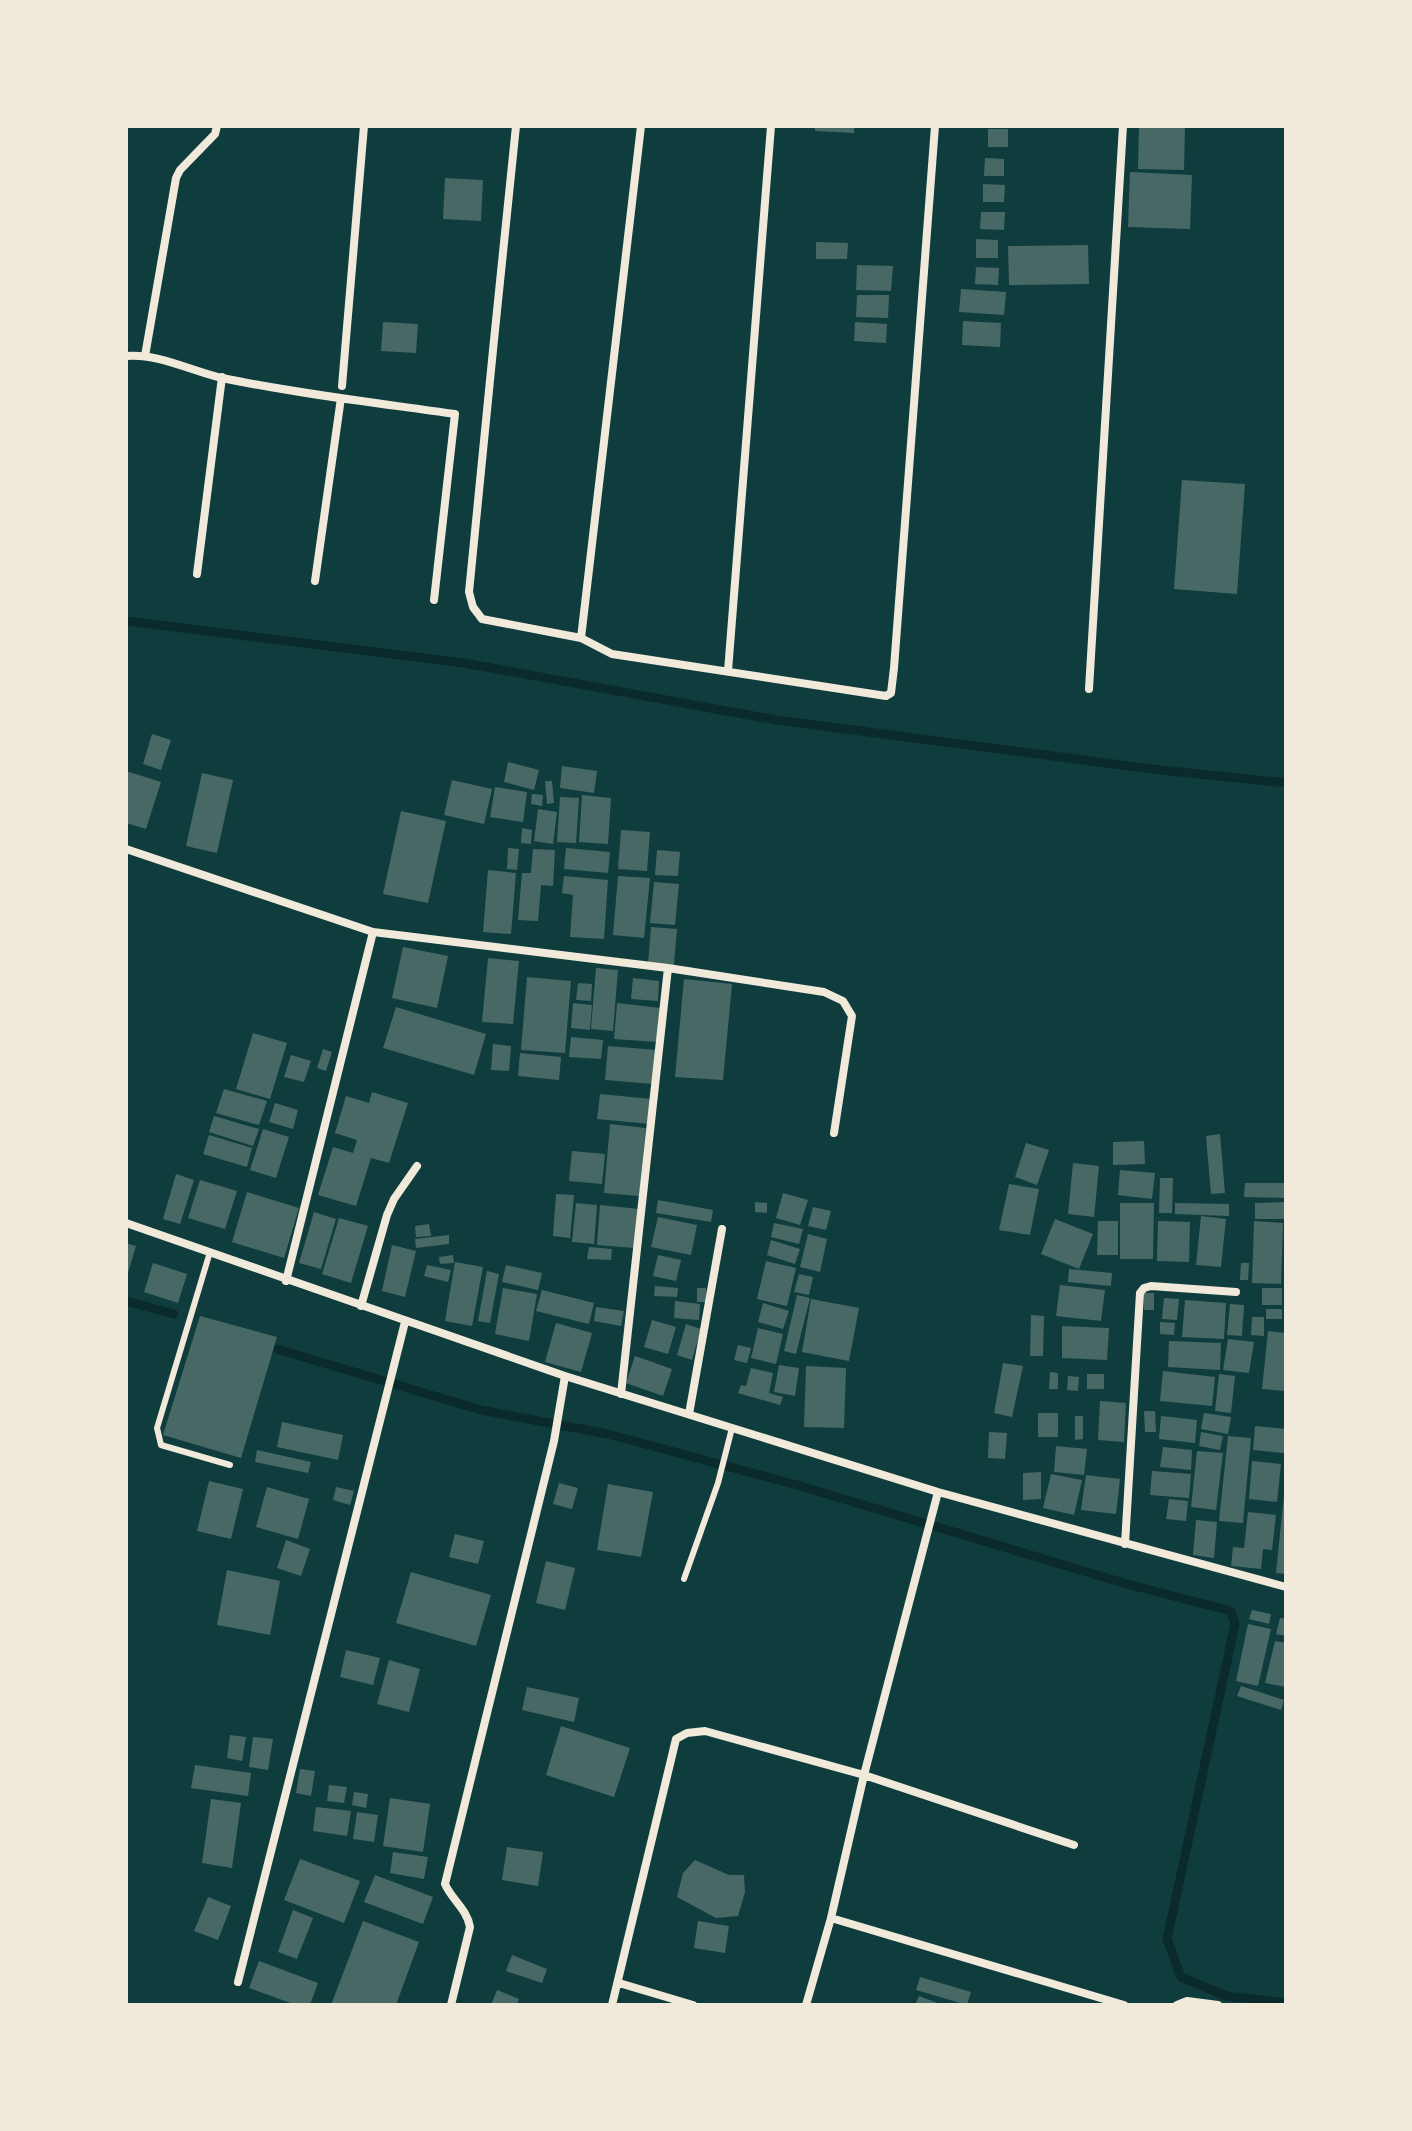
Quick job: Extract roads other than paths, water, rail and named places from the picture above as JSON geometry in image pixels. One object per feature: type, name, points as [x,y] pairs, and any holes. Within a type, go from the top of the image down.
[{"type":"street","points":[[145,356],[176,178],[207,143],[217,126]]},
{"type":"street","points":[[342,386],[364,126]]},
{"type":"street","points":[[516,126],[469,592],[473,607],[482,619],[581,638],[612,654],[886,696],[891,693],[935,126]]},
{"type":"street","points":[[581,638],[641,126]]},
{"type":"street","points":[[728,671],[771,126]]},
{"type":"street","points":[[1089,689],[1123,126]]},
{"type":"street","points":[[126,356],[145,356],[222,377],[341,398],[455,414],[434,600]]},
{"type":"street","points":[[197,574],[222,377]]},
{"type":"street","points":[[315,581],[341,398]]},
{"type":"street","points":[[126,849],[373,932],[668,968],[824,992],[843,1001],[852,1016],[834,1133]]},
{"type":"street","points":[[286,1281],[373,932]]},
{"type":"street","points":[[621,1394],[668,968]]},
{"type":"street","points":[[361,1306],[387,1215],[417,1166]]},
{"type":"street","points":[[126,1223],[286,1281],[621,1394],[938,1492],[1286,1587]]},
{"type":"street","points":[[689,1414],[722,1229]]},
{"type":"street","points":[[1125,1544],[1140,1293],[1151,1286],[1236,1292]]},
{"type":"street","points":[[238,1982],[405,1322]]},
{"type":"street","points":[[451,2005],[470,1927],[468,1915],[445,1884],[554,1441],[565,1376]]},
{"type":"street","points":[[806,2005],[831,1918],[864,1775],[929,1536],[938,1492]]},
{"type":"street","points":[[612,2005],[676,1739],[687,1733],[705,1731],[864,1775],[1074,1845]]},
{"type":"street","points":[[831,1918],[1124,2005]]},
{"type":"street","points":[[619,1983],[693,2005]]},
{"type":"street","points":[[1177,2005],[1187,2001],[1218,2005]]},
{"type":"lane","points":[[210,1252],[157,1428],[161,1445],[230,1465]]},
{"type":"lane","points":[[684,1579],[720,1475],[732,1428]]},
{"type":"waterway","points":[[126,621],[464,663],[776,720],[1160,770],[1286,783]]},
{"type":"waterway","points":[[126,1301],[174,1314]]},
{"type":"waterway","points":[[277,1349],[481,1410],[608,1434],[797,1485],[1127,1584],[1231,1611],[1235,1624],[1167,1939],[1181,1977],[1226,1996],[1286,2003]]}]
